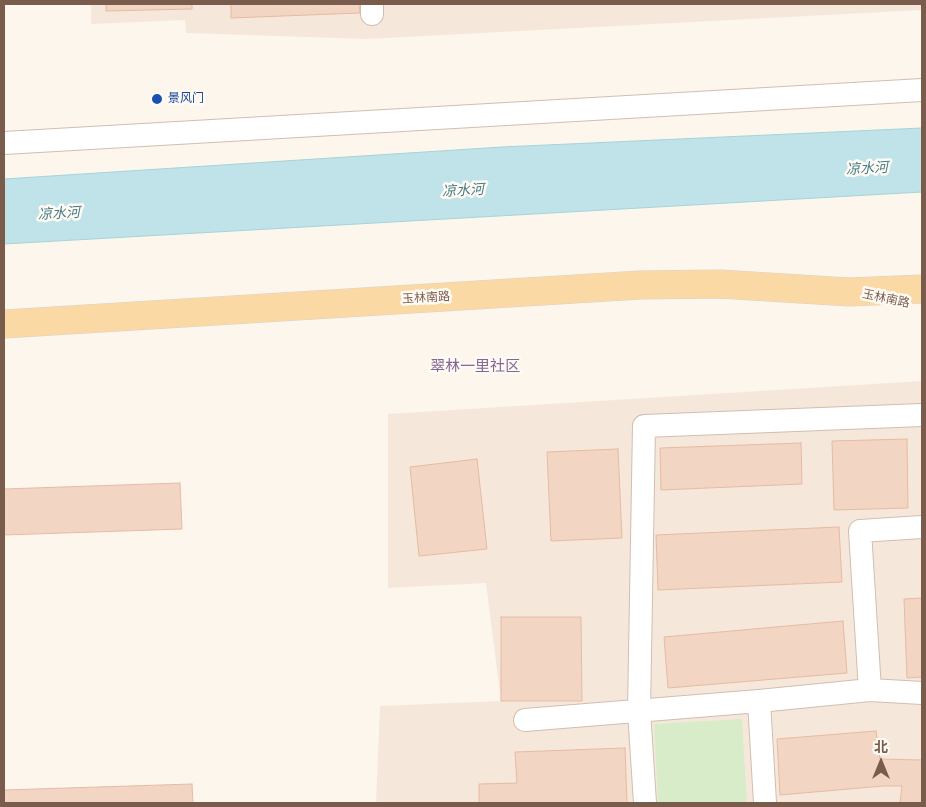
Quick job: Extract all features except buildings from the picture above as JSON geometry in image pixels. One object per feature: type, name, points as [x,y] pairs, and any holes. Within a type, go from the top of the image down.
[{"type":"main road","name":"玉林南路","points":[[4,324],[640,285],[720,284],[849,292],[922,289]]},
{"type":"main road","name":"玉林南路","points":[[849,292],[922,307]]},
{"type":"street","points":[[4,143],[922,90]]},
{"type":"street","name":"玉林南路","points":[[849,292],[922,298]]},
{"type":"street","points":[[645,803],[639,711],[644,426],[922,415]]},
{"type":"street","points":[[870,690],[860,531],[922,527]]},
{"type":"street","points":[[525,720],[870,690],[922,693]]},
{"type":"street","points":[[759,701],[765,803]]},
{"type":"shaded area","points":[[91,4],[922,4],[922,10],[367,39],[186,33],[185,20],[91,24]]},
{"type":"shaded area","points":[[922,381],[922,803],[376,803],[380,706],[501,701],[486,583],[388,588],[388,414]]},
{"type":"green space","points":[[742,719],[747,803],[658,803],[654,724]]},
{"type":"water","name":"凉水河","points":[[922,128],[922,192],[4,244],[4,179],[502,147]]},
{"type":"place","name":"景风门","points":[[157,99]]},
{"type":"district","name":"翠林一里社区","points":[[475,367]]}]
